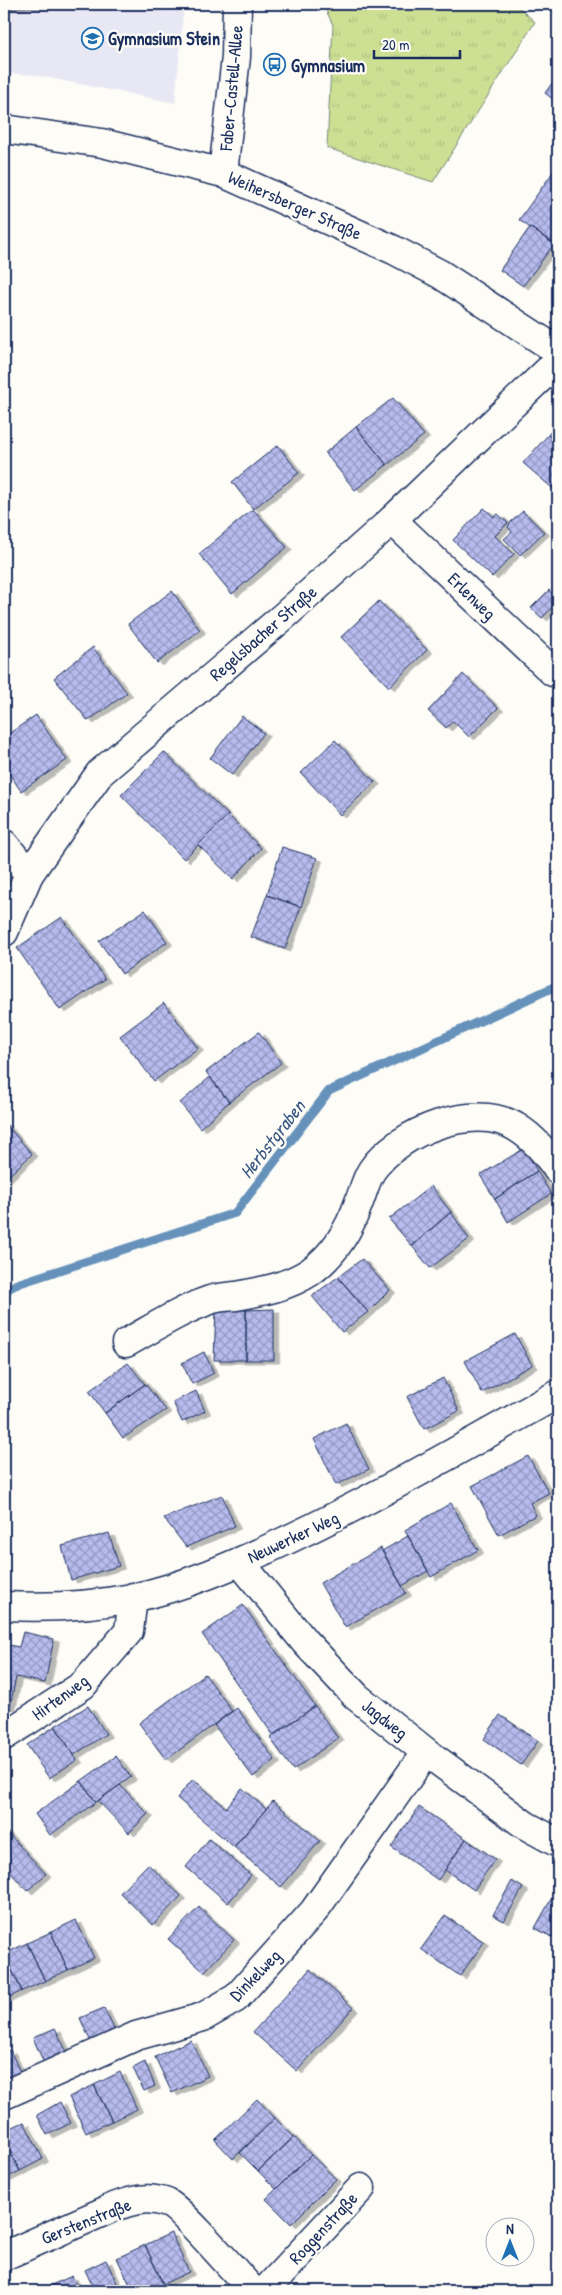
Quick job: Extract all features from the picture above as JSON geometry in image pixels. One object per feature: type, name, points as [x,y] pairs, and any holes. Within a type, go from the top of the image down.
[{"type":"street","name":"Faber-Castell-Allee","points":[[224,173],[236,57],[237,4]]},
{"type":"street","name":"Weihersberger Straße","points":[[4,129],[102,143],[224,173],[394,250],[440,274],[558,351]]},
{"type":"street","name":"Regelsbacher Straße","points":[[4,932],[29,874],[100,773],[284,616],[392,520],[558,361]]},
{"type":"street","name":"Erlenweg","points":[[392,520],[553,672]]},
{"type":"street","points":[[4,844],[29,874]]},
{"type":"street","points":[[126,1343],[211,1300],[270,1290],[293,1283],[313,1270],[339,1243],[352,1223],[370,1172],[382,1156],[417,1133],[442,1124],[468,1118],[494,1118],[515,1126],[538,1144],[558,1170]]},
{"type":"street","name":"Neuwerker Weg","points":[[4,1606],[38,1608],[82,1605],[133,1598],[183,1583],[240,1562],[338,1516],[558,1394]]},
{"type":"street","name":"Jagdweg","points":[[240,1562],[305,1642],[357,1697],[426,1752],[525,1825],[558,1843]]},
{"type":"street","name":"Hirtenweg","points":[[4,1736],[83,1685],[129,1631],[133,1598]]},
{"type":"street","name":"Dinkelweg","points":[[4,2095],[136,2036],[203,2017],[236,1998],[314,1911],[426,1752]]},
{"type":"street","name":"Roggenstraße","points":[[265,2291],[362,2188]]},
{"type":"street","name":"Gerstenstraße","points":[[4,2256],[114,2207],[132,2200],[150,2198],[170,2203],[253,2291]]},
{"type":"shaded area","name":"Gymnasium Stein","points":[[4,4],[184,4],[175,103],[34,75],[4,73]]},
{"type":"green space","points":[[323,4],[515,4],[535,22],[433,182],[327,148],[333,25]]},
{"type":"building","points":[[4,4],[46,4],[4,8]]},
{"type":"building","points":[[558,75],[558,103],[545,93]]},
{"type":"building","points":[[558,165],[558,247],[519,220]]},
{"type":"building","points":[[530,227],[554,244],[523,286],[500,270]]},
{"type":"building","points":[[393,398],[424,435],[387,465],[356,427]]},
{"type":"building","points":[[558,423],[558,444],[548,435]]},
{"type":"building","points":[[356,427],[387,465],[355,490],[325,453]]},
{"type":"building","points":[[548,435],[558,444],[558,493],[523,463]]},
{"type":"building","points":[[278,445],[299,473],[253,509],[232,482]]},
{"type":"building","points":[[484,508],[494,517],[498,514],[508,523],[495,536],[514,554],[492,577],[453,540]]},
{"type":"building","points":[[253,509],[287,547],[232,594],[199,554]]},
{"type":"building","points":[[523,511],[544,532],[520,555],[504,539],[512,532],[508,527],[511,522]]},
{"type":"building","points":[[549,590],[558,601],[542,618],[531,608]]},
{"type":"building","points":[[172,591],[200,630],[157,663],[128,624]]},
{"type":"building","points":[[379,601],[427,650],[389,687],[341,637]]},
{"type":"building","points":[[93,647],[127,693],[88,721],[54,678]]},
{"type":"building","points":[[463,674],[498,708],[469,737],[453,721],[446,728],[428,711]]},
{"type":"building","points":[[36,715],[67,760],[21,791],[4,766],[4,737]]},
{"type":"building","points":[[242,716],[264,733],[232,775],[210,758]]},
{"type":"building","points":[[335,740],[375,782],[340,815],[301,773]]},
{"type":"building","points":[[164,752],[228,815],[184,859],[121,795]]},
{"type":"building","points":[[228,815],[261,848],[233,879],[198,845]]},
{"type":"building","points":[[282,847],[317,858],[301,907],[267,895]]},
{"type":"building","points":[[267,895],[301,907],[285,949],[251,937]]},
{"type":"building","points":[[145,910],[167,942],[122,974],[99,941]]},
{"type":"building","points":[[62,917],[105,979],[60,1010],[17,948]]},
{"type":"building","points":[[164,1003],[198,1048],[154,1081],[120,1036]]},
{"type":"building","points":[[259,1032],[281,1063],[229,1102],[206,1072]]},
{"type":"building","points":[[210,1077],[229,1102],[200,1128],[180,1103]]},
{"type":"building","points":[[4,1122],[32,1154],[4,1180]]},
{"type":"building","points":[[525,1148],[537,1171],[495,1199],[480,1175]]},
{"type":"building","points":[[537,1171],[551,1194],[508,1222],[495,1199]]},
{"type":"building","points":[[431,1186],[451,1212],[412,1246],[389,1219]]},
{"type":"building","points":[[451,1212],[469,1239],[430,1268],[412,1246]]},
{"type":"building","points":[[362,1259],[390,1290],[368,1312],[338,1277]]},
{"type":"building","points":[[338,1277],[368,1312],[342,1332],[312,1296]]},
{"type":"building","points":[[216,1309],[246,1310],[246,1360],[214,1360]]},
{"type":"building","points":[[274,1309],[274,1360],[246,1360],[246,1310]]},
{"type":"building","points":[[515,1334],[532,1365],[482,1393],[465,1361]]},
{"type":"building","points":[[204,1352],[214,1373],[192,1384],[182,1363]]},
{"type":"building","points":[[128,1363],[145,1384],[105,1413],[89,1391]]},
{"type":"building","points":[[443,1378],[459,1411],[424,1429],[407,1397]]},
{"type":"building","points":[[145,1384],[166,1410],[123,1438],[105,1413]]},
{"type":"building","points":[[196,1391],[205,1411],[182,1422],[173,1402]]},
{"type":"building","points":[[346,1423],[369,1469],[336,1485],[314,1439]]},
{"type":"building","points":[[528,1456],[549,1493],[530,1503],[536,1515],[499,1535],[472,1486]]},
{"type":"building","points":[[222,1495],[235,1526],[186,1547],[164,1518]]},
{"type":"building","points":[[451,1503],[478,1550],[431,1577],[405,1530]]},
{"type":"building","points":[[109,1533],[119,1566],[71,1580],[62,1546]]},
{"type":"building","points":[[408,1536],[428,1571],[402,1586],[382,1551]]},
{"type":"building","points":[[381,1548],[406,1593],[345,1627],[320,1583]]},
{"type":"building","points":[[243,1605],[315,1706],[273,1735],[202,1634]]},
{"type":"building","points":[[23,1632],[54,1639],[45,1683],[16,1677],[10,1707],[4,1706],[4,1644],[19,1647]]},
{"type":"building","points":[[205,1674],[232,1711],[166,1760],[139,1723]]},
{"type":"building","points":[[88,1706],[106,1734],[74,1755],[55,1726]]},
{"type":"building","points":[[315,1706],[338,1738],[293,1770],[270,1738]]},
{"type":"building","points":[[237,1708],[275,1760],[253,1777],[214,1725]]},
{"type":"building","points":[[500,1715],[538,1741],[521,1765],[484,1739]]},
{"type":"building","points":[[55,1726],[77,1760],[49,1778],[27,1745]]},
{"type":"building","points":[[116,1756],[131,1777],[96,1802],[81,1781]]},
{"type":"building","points":[[193,1779],[226,1808],[242,1788],[266,1809],[234,1847],[177,1798]]},
{"type":"building","points":[[81,1781],[96,1802],[50,1835],[35,1814]]},
{"type":"building","points":[[120,1785],[148,1814],[129,1833],[98,1801]]},
{"type":"building","points":[[273,1801],[320,1841],[281,1887],[234,1847]]},
{"type":"building","points":[[419,1807],[466,1839],[438,1880],[391,1847]]},
{"type":"building","points":[[4,1829],[46,1874],[27,1891],[4,1865]]},
{"type":"building","points":[[209,1839],[251,1875],[228,1903],[186,1867]]},
{"type":"building","points":[[466,1839],[495,1859],[474,1890],[445,1870]]},
{"type":"building","points":[[148,1864],[181,1896],[153,1925],[120,1893]]},
{"type":"building","points":[[512,1881],[523,1888],[504,1921],[493,1915]]},
{"type":"building","points":[[554,1894],[558,1896],[558,1940],[535,1928]]},
{"type":"building","points":[[199,1907],[234,1940],[204,1972],[168,1939]]},
{"type":"building","points":[[445,1916],[484,1942],[460,1976],[421,1949]]},
{"type":"building","points":[[76,1920],[94,1958],[68,1970],[51,1932]]},
{"type":"building","points":[[51,1932],[68,1970],[45,1981],[27,1943]]},
{"type":"building","points":[[27,1943],[45,1981],[22,1991],[4,1954]]},
{"type":"building","points":[[4,1954],[22,1991],[4,2000]]},
{"type":"building","points":[[310,1969],[353,2008],[297,2071],[253,2032]]},
{"type":"building","points":[[104,2008],[115,2031],[91,2042],[80,2018]]},
{"type":"building","points":[[55,2028],[67,2052],[44,2063],[33,2038]]},
{"type":"building","points":[[191,2040],[208,2076],[172,2093],[155,2057]]},
{"type":"building","points":[[10,2050],[21,2074],[4,2083],[4,2053]]},
{"type":"building","points":[[145,2062],[155,2086],[144,2091],[133,2068]]},
{"type":"building","points":[[120,2072],[137,2109],[112,2121],[94,2085]]},
{"type":"building","points":[[94,2085],[112,2121],[86,2133],[69,2097]]},
{"type":"building","points":[[257,2099],[275,2118],[233,2159],[215,2140]]},
{"type":"building","points":[[60,2102],[71,2123],[47,2135],[37,2115]]},
{"type":"building","points":[[275,2118],[294,2137],[258,2171],[240,2153]]},
{"type":"building","points":[[24,2122],[43,2159],[20,2171],[4,2139],[4,2131]]},
{"type":"building","points":[[294,2137],[311,2155],[276,2189],[258,2171]]},
{"type":"building","points":[[4,2139],[20,2171],[4,2179]]},
{"type":"building","points":[[311,2155],[336,2179],[291,2224],[266,2199]]},
{"type":"building","points":[[171,2233],[189,2272],[163,2284],[145,2245]]},
{"type":"building","points":[[145,2245],[163,2284],[148,2291],[133,2291],[117,2258]]},
{"type":"building","points":[[106,2260],[117,2283],[95,2291],[85,2270]]},
{"type":"building","points":[[72,2276],[80,2291],[49,2291],[47,2287]]},
{"type":"waterway","name":"Herbstgraben","points":[[4,1291],[17,1284],[235,1213],[329,1091],[558,985]]},
{"type":"place","name":"Gymnasium Stein","points":[[92,38]]},
{"type":"place","name":"Gymnasium","points":[[275,65]]}]
